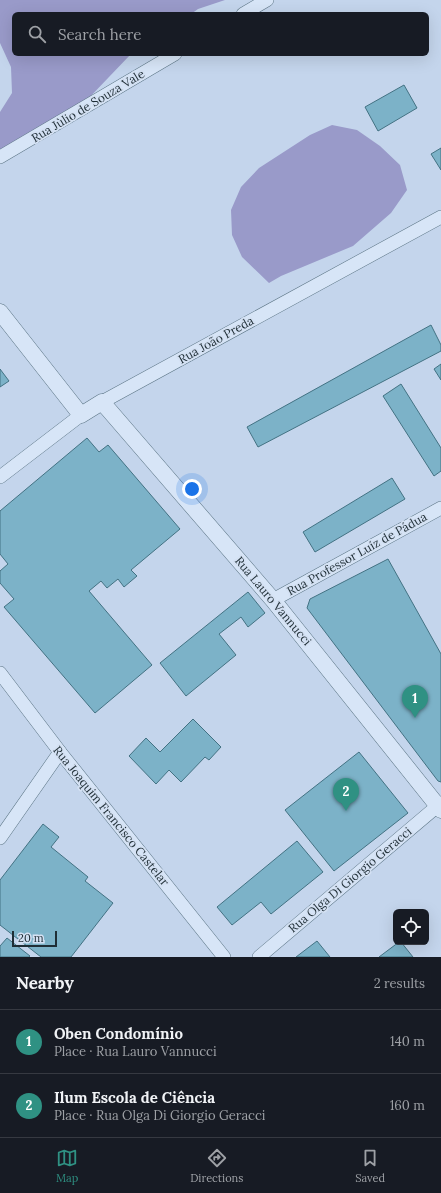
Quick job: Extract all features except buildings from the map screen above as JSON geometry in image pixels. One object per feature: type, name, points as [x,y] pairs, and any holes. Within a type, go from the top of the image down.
[{"type":"street","points":[[246,12],[267,0]]},
{"type":"street","name":"Rua Jùlio de Souza Vale","points":[[0,157],[172,56]]},
{"type":"street","name":"Rua João Preda","points":[[0,477],[81,415],[102,402],[441,217]]},
{"type":"street","points":[[0,312],[81,415]]},
{"type":"street","name":"Rua Lauro Vannucci","points":[[102,402],[273,600],[440,806]]},
{"type":"street","name":"Rua Professor Luíz de Pádua","points":[[273,600],[441,508]]},
{"type":"street","name":"Rua Joaquim Francisco Castelar","points":[[0,673],[60,752],[224,957]]},
{"type":"street","points":[[0,838],[60,752]]},
{"type":"street","name":"Rua Olga Di Giorgio Geracci","points":[[259,957],[440,806]]},
{"type":"shaded area","points":[[0,0],[225,0],[198,9],[194,12],[12,12],[12,56],[129,56],[64,124],[0,159],[0,112],[12,93],[11,67],[0,43]]},
{"type":"shaded area","points":[[332,125],[357,130],[380,146],[400,165],[407,190],[391,213],[353,246],[281,276],[269,283],[242,257],[232,235],[231,210],[241,187],[259,168],[310,135]]},
{"type":"place","name":"Oben Condomínio","points":[[415,718]]},
{"type":"place","name":"Ilum Escola de Ciência","points":[[346,811]]}]
